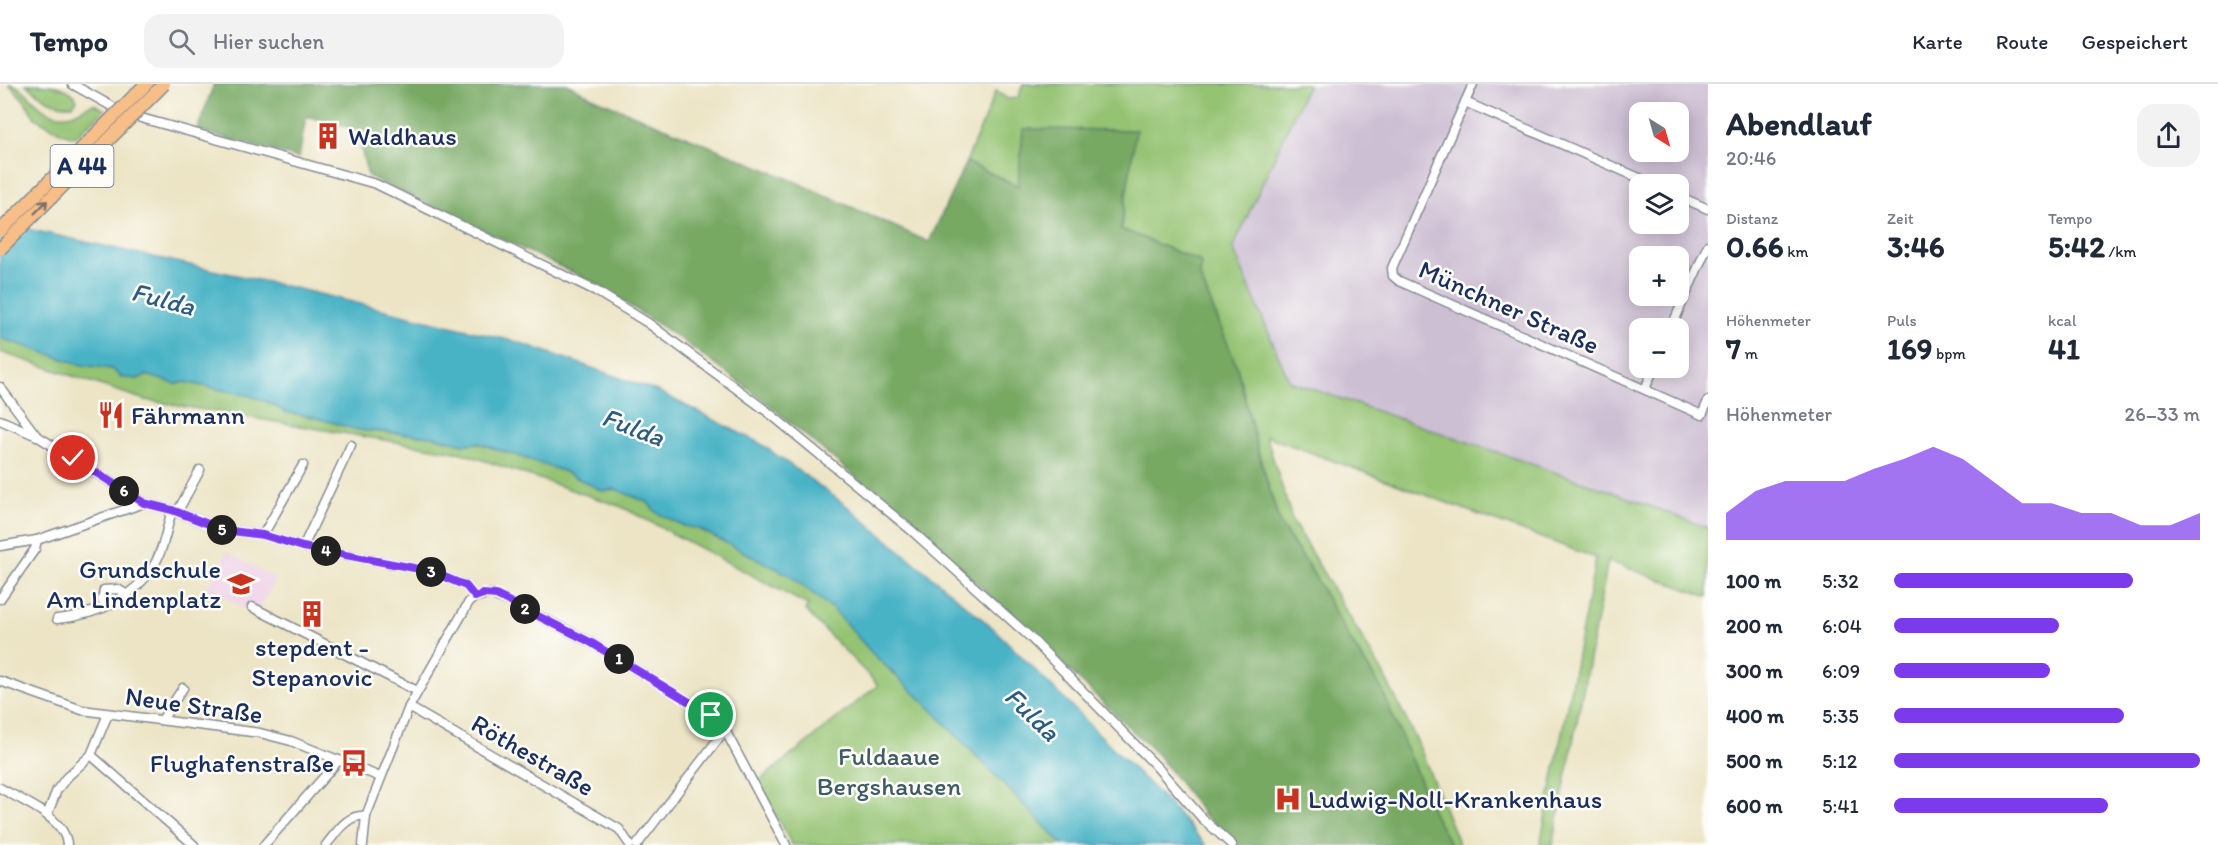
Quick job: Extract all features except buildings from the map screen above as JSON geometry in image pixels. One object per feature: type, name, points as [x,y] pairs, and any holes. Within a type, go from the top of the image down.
[{"type":"highway","name":"A 44","points":[[0,231],[147,84]]},
{"type":"highway","name":"A 44","points":[[0,249],[164,84]]},
{"type":"street","points":[[72,84],[113,107],[141,118],[376,184],[596,291],[648,323],[768,411],[911,530],[1030,638],[1156,766],[1203,819],[1232,845]]},
{"type":"street","name":"Münchner Straße","points":[[1473,84],[1392,268],[1394,276],[1399,281],[1702,415],[1708,400]]},
{"type":"street","points":[[1465,102],[1630,174]]},
{"type":"street","points":[[1689,201],[1708,209]]},
{"type":"street","points":[[1675,318],[1708,245]]},
{"type":"street","points":[[1645,389],[1650,378]]},
{"type":"street","points":[[0,387],[37,436]]},
{"type":"street","points":[[0,420],[37,436],[144,503],[175,511],[224,530],[263,535],[303,547],[430,571],[466,586],[475,597]]},
{"type":"street","points":[[303,547],[351,445]]},
{"type":"street","points":[[263,535],[303,465]]},
{"type":"street","points":[[57,619],[82,616],[127,595],[154,566],[175,511],[200,470]]},
{"type":"street","points":[[0,546],[37,540],[144,503]]},
{"type":"street","points":[[0,599],[35,549],[37,540]]},
{"type":"street","points":[[105,607],[102,600],[104,590],[118,588],[127,595]]},
{"type":"street","points":[[363,845],[366,816],[409,707],[462,611],[475,597],[483,594],[496,595],[590,642],[711,715],[725,730],[786,845]]},
{"type":"street","points":[[252,607],[417,691]]},
{"type":"street","name":"Neue Straße","points":[[0,681],[54,701],[108,714],[260,733],[291,741],[380,777]]},
{"type":"street","points":[[162,720],[183,688]]},
{"type":"street","name":"Röthestraße","points":[[409,707],[619,829],[630,845]]},
{"type":"street","points":[[47,815],[57,790],[66,778],[91,755],[108,714]]},
{"type":"street","points":[[637,845],[725,730]]},
{"type":"street","points":[[91,755],[194,845]]},
{"type":"street","points":[[264,845],[339,760]]},
{"type":"street","points":[[0,788],[47,815],[62,830],[67,845]]},
{"type":"street","points":[[326,845],[350,819],[355,816],[366,816]]},
{"type":"shaded area","points":[[1308,84],[1708,84],[1708,528],[1607,490],[1289,381],[1233,248]]},
{"type":"shaded area","name":"Grundschule Am Lindenplatz","points":[[227,552],[276,579],[257,614],[207,589]]},
{"type":"green space","points":[[9,84],[22,90],[48,112],[57,115],[78,112],[94,104],[105,110],[75,137],[62,133],[35,118],[24,100]]},
{"type":"green space","points":[[26,84],[62,88],[77,100],[73,105],[59,104],[42,96]]},
{"type":"green space","points":[[214,84],[567,84],[596,99],[787,178],[929,242],[966,162],[1018,186],[1023,129],[1136,130],[1121,229],[1201,262],[1200,277],[1237,367],[1258,451],[1280,524],[1311,570],[1351,641],[1381,688],[1435,817],[1451,845],[1239,845],[1205,816],[1158,755],[1009,613],[920,531],[763,400],[679,338],[597,284],[368,176],[356,129],[306,116],[299,158],[197,130]]},
{"type":"green space","points":[[1023,84],[1308,84],[1233,248],[1289,381],[1607,490],[1708,528],[1708,597],[1608,561],[1553,845],[1540,845],[1596,558],[1266,436],[1293,522],[1383,673],[1417,741],[1459,845],[1451,845],[1435,817],[1381,688],[1351,641],[1311,570],[1280,524],[1258,451],[1237,367],[1200,277],[1201,262],[1121,229],[1136,130],[1018,186],[966,162],[996,91],[1008,99],[1018,98]]},
{"type":"green space","name":"Fuldaaue Bergshausen","points":[[0,338],[82,365],[112,369],[121,377],[137,379],[147,375],[176,384],[184,382],[247,395],[268,402],[285,412],[314,417],[358,430],[432,436],[464,444],[478,443],[563,471],[603,491],[615,489],[647,502],[657,513],[684,526],[699,529],[789,575],[834,610],[873,654],[925,703],[1063,845],[792,845],[758,782],[878,685],[805,610],[808,605],[622,507],[462,453],[145,400],[0,352]]},
{"type":"water","name":"Fulda","points":[[0,223],[303,290],[521,343],[657,391],[761,444],[847,506],[993,628],[1171,806],[1206,845],[1063,845],[925,703],[873,654],[834,610],[789,575],[699,529],[684,526],[657,513],[647,502],[615,489],[603,491],[563,471],[478,443],[464,444],[432,436],[358,430],[314,417],[285,412],[268,402],[247,395],[185,382],[176,384],[147,375],[137,379],[121,377],[112,369],[82,365],[0,338]]},
{"type":"place","name":"Waldhaus","points":[[328,136]]},
{"type":"place","name":"Fährmann","points":[[111,415]]},
{"type":"place","name":"Grundschule Am Lindenplatz","points":[[241,584]]},
{"type":"place","name":"stepdent - Stepanovic","points":[[312,614]]},
{"type":"place","name":"Flughafenstraße","points":[[354,763]]},
{"type":"place","name":"Ludwig-Noll-Krankenhaus","points":[[1288,799]]},
{"type":"route","points":[[73,458],[144,503],[158,505],[222,530],[263,535],[303,547],[423,569],[457,581],[466,586],[475,597],[483,594],[496,595],[590,642],[711,715]]}]
